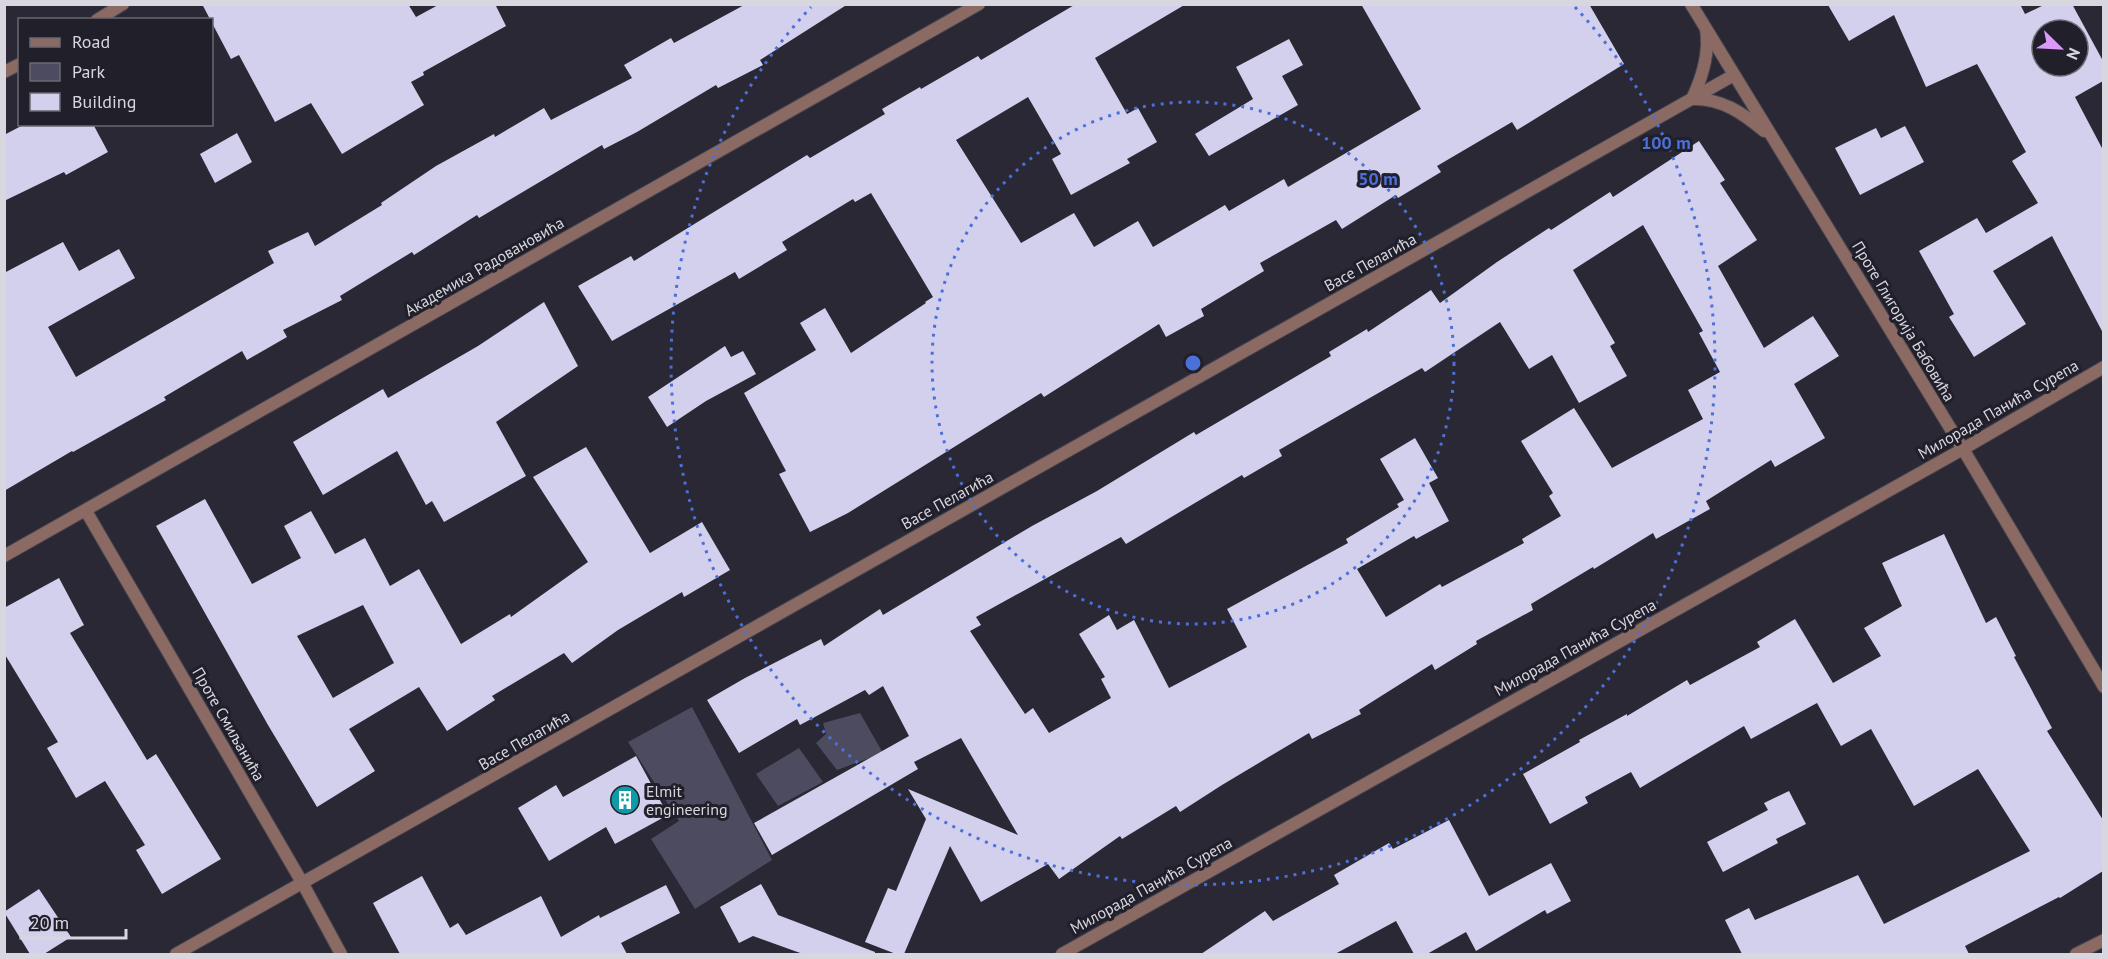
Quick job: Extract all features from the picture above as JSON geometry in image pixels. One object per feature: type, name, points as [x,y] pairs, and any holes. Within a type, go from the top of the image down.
[{"type":"street","points":[[100,18],[123,4]]},
{"type":"street","name":"Академика Радовановића","points":[[4,556],[979,4]]},
{"type":"street","name":"Проте Глигорија Бабовића","points":[[1691,4],[1963,449],[2103,687]]},
{"type":"street","points":[[1706,29],[1705,65],[1701,81],[1692,99],[1720,102],[1754,122],[1772,137]]},
{"type":"street","points":[[4,72],[18,65]]},
{"type":"street","name":"Васе Пелагића","points":[[176,954],[1734,75]]},
{"type":"street","name":"Милорада Панића Сурепа","points":[[1062,954],[1963,449],[2103,367]]},
{"type":"street","name":"Проте Смиљанића","points":[[86,511],[303,884],[341,954]]},
{"type":"street","points":[[2076,954],[2103,940]]},
{"type":"green space","points":[[692,707],[772,860],[695,909],[651,839],[679,821],[628,742]]},
{"type":"green space","points":[[860,713],[883,753],[837,770],[816,743],[826,734],[823,723]]},
{"type":"green space","points":[[799,748],[823,782],[778,806],[756,774]]},
{"type":"building","points":[[202,4],[408,4],[416,17],[440,4],[495,4],[506,26],[423,72],[424,75],[411,82],[424,105],[342,154],[311,103],[275,122],[239,55],[231,59],[213,25],[213,18],[209,18]]},
{"type":"building","points":[[746,4],[848,4],[760,60],[763,65],[718,88],[716,85],[637,132],[604,149],[602,145],[479,218],[477,215],[414,255],[412,252],[340,296],[342,300],[283,330],[287,337],[247,360],[242,351],[164,397],[166,400],[4,491],[4,273],[63,242],[79,271],[119,249],[135,278],[48,327],[76,377],[274,263],[268,251],[308,232],[315,246],[382,205],[381,203],[436,166],[494,134],[495,137],[544,108],[551,120],[632,78],[624,65],[671,38],[674,43]]},
{"type":"building","points":[[1076,4],[1186,4],[1095,58],[1127,114],[1138,108],[1157,142],[1127,159],[1130,163],[1071,195],[1052,159],[1061,154],[1028,97],[956,140],[1021,243],[1074,213],[1094,247],[1138,221],[1153,247],[1225,205],[1229,211],[1284,179],[1288,187],[1421,109],[1361,4],[1589,4],[1624,64],[1517,130],[1512,122],[1437,166],[1441,172],[1398,198],[1396,195],[1342,229],[1336,220],[1260,263],[1264,271],[1201,309],[1204,316],[1166,337],[1159,324],[1044,397],[1041,393],[848,513],[810,532],[779,474],[786,471],[744,393],[816,350],[800,323],[825,308],[851,353],[933,297],[871,193],[855,202],[853,199],[782,242],[787,250],[739,279],[735,272],[612,341],[578,286],[631,256],[634,261],[807,155],[810,158],[885,114],[882,109],[978,56],[981,60]]},
{"type":"building","points":[[2020,4],[2025,14],[2046,4],[2072,4],[2080,18],[2030,18],[2030,78],[2090,78],[2090,37],[2103,61],[2103,81],[2075,97],[2103,150],[2103,333],[2052,236],[1993,271],[2026,324],[1974,357],[1949,317],[1954,314],[1919,251],[1977,218],[1986,233],[2038,203],[2012,161],[2026,152],[1977,64],[1926,87],[1894,15],[1849,41],[1828,5]]},
{"type":"building","points":[[1289,39],[1303,65],[1282,76],[1298,105],[1209,156],[1195,134],[1253,99],[1236,67]]},
{"type":"building","points":[[21,126],[94,126],[108,152],[66,175],[64,172],[4,201],[4,135]]},
{"type":"building","points":[[1905,126],[1924,162],[1860,195],[1835,148],[1876,128],[1881,138]]},
{"type":"building","points":[[237,133],[252,162],[215,183],[200,154]]},
{"type":"building","points":[[1699,141],[1725,180],[1720,183],[1757,240],[1718,266],[1764,348],[1813,316],[1839,356],[1794,384],[1825,438],[1775,467],[1771,460],[1706,501],[1710,509],[1656,539],[1653,533],[1594,569],[1593,567],[1531,604],[1533,610],[1476,641],[1477,644],[1435,670],[1432,664],[1359,710],[1361,714],[1312,739],[1309,733],[1180,812],[1176,806],[1122,839],[1120,836],[1059,879],[1048,864],[981,902],[950,846],[904,954],[896,954],[865,942],[888,888],[896,891],[926,819],[908,789],[1018,835],[961,738],[914,762],[918,769],[772,855],[754,823],[909,736],[883,686],[869,695],[865,690],[800,725],[797,719],[739,753],[707,700],[821,639],[824,646],[880,609],[883,615],[1194,432],[1196,435],[1331,356],[1329,352],[1367,329],[1368,332],[1431,290],[1440,303],[1549,228],[1551,230],[1610,192],[1613,197]],"holes":[[[1643,225],[1703,331],[1699,333],[1720,372],[1688,390],[1703,419],[1612,468],[1574,408],[1521,441],[1553,493],[1549,496],[1561,516],[1522,539],[1524,543],[1442,587],[1440,584],[1386,617],[1357,569],[1414,536],[1416,539],[1449,521],[1429,483],[1438,478],[1415,438],[1380,459],[1404,500],[1397,504],[1399,507],[1346,539],[1348,543],[1227,609],[1247,647],[1169,688],[1134,620],[1117,630],[1109,615],[1079,634],[1105,677],[1101,679],[1111,698],[1049,733],[1033,708],[1025,714],[970,631],[981,625],[976,617],[1121,537],[1126,544],[1242,475],[1244,478],[1282,456],[1279,450],[1422,368],[1425,372],[1500,322],[1529,369],[1552,355],[1579,403],[1627,376],[1610,346],[1615,343],[1573,270]]]},
{"type":"building","points":[[544,302],[578,366],[496,422],[526,476],[444,522],[432,501],[426,505],[397,451],[323,495],[293,442],[383,389],[388,398],[478,346]]},
{"type":"building","points":[[725,346],[731,357],[743,351],[756,374],[706,401],[667,427],[648,397]]},
{"type":"building","points":[[586,447],[650,553],[702,522],[730,570],[684,597],[682,592],[618,630],[572,663],[564,653],[492,696],[495,700],[447,731],[419,687],[349,729],[375,771],[317,807],[156,526],[205,499],[252,584],[301,558],[284,526],[311,511],[335,554],[365,538],[390,586],[419,569],[461,644],[510,614],[511,617],[588,562],[533,477]],"holes":[[[363,605],[394,663],[333,698],[297,636]]]},
{"type":"building","points":[[1944,534],[1986,623],[1996,617],[2016,656],[2014,657],[2052,728],[2047,731],[2103,820],[2103,871],[2060,898],[1965,946],[1969,954],[1742,954],[1725,920],[1749,908],[1755,920],[1858,875],[1884,924],[2030,851],[1978,769],[1914,806],[1871,729],[1841,746],[1817,703],[1751,739],[1744,726],[1640,788],[1631,772],[1585,797],[1588,803],[1550,824],[1523,774],[1687,680],[1690,685],[1760,647],[1757,642],[1795,619],[1833,683],[1881,656],[1864,628],[1902,606],[1882,563]]},
{"type":"building","points":[[59,578],[84,625],[70,633],[147,760],[156,754],[221,859],[162,894],[136,850],[145,845],[105,781],[76,798],[47,748],[58,742],[4,653],[4,608]]},
{"type":"building","points":[[636,756],[668,815],[615,844],[606,827],[549,861],[518,808],[556,785],[563,797]]},
{"type":"building","points":[[1789,791],[1806,824],[1776,839],[1778,843],[1723,872],[1707,842],[1768,810],[1764,803]]},
{"type":"building","points":[[1449,820],[1489,896],[1551,863],[1571,901],[1547,914],[1545,910],[1476,951],[1466,932],[1427,954],[1414,954],[1396,921],[1335,954],[1201,954],[1265,911],[1273,921],[1339,884],[1334,875],[1389,843],[1393,849]]},
{"type":"building","points":[[422,876],[450,928],[458,923],[466,935],[541,896],[561,937],[599,915],[600,918],[666,885],[680,913],[621,943],[627,954],[400,954],[373,903]]},
{"type":"building","points":[[761,884],[778,915],[875,952],[875,954],[803,954],[753,936],[739,943],[720,907]]},
{"type":"building","points":[[39,889],[71,937],[44,954],[30,954],[4,912]]},
{"type":"place","name":"Elmit engineering","points":[[625,800]]}]
